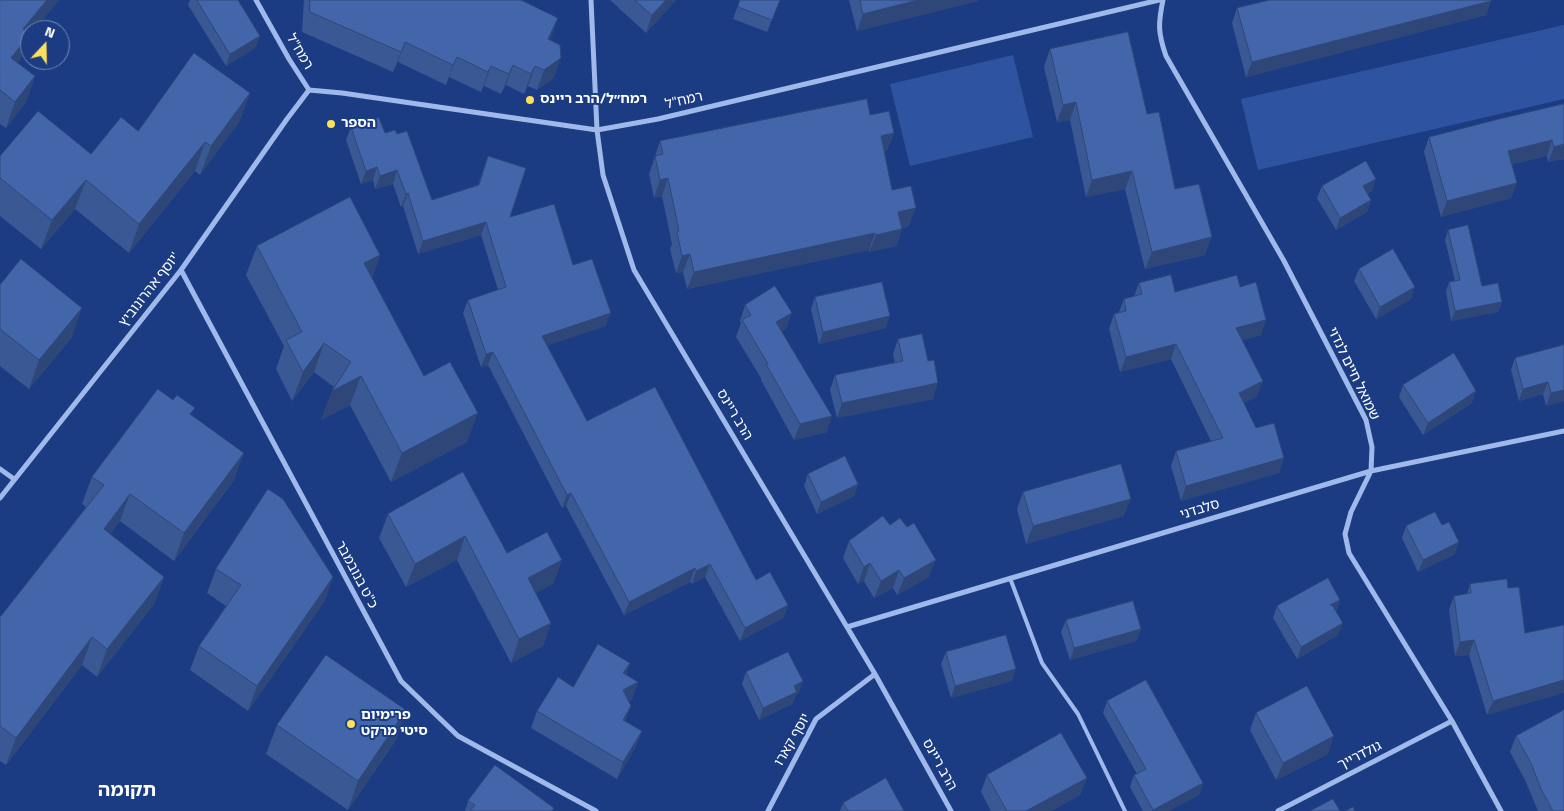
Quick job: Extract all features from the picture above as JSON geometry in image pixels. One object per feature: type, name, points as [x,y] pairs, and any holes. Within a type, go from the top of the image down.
[{"type":"street","name":"רמח\"ל","points":[[256,0],[289,59],[309,90],[342,93],[597,130],[658,119],[1161,0]]},
{"type":"street","name":"הרב ריינס","points":[[591,0],[597,130],[603,175],[634,270],[875,674],[951,811]]},
{"type":"street","name":"שמואל חיים לנדוי","points":[[1161,0],[1158,22],[1160,39],[1166,56],[1284,261],[1366,420],[1372,447],[1371,471],[1351,512],[1345,534],[1349,553],[1452,721],[1501,811]]},
{"type":"street","name":"יוסף אהרונוביץ'","points":[[0,498],[14,478],[182,270],[309,90]]},
{"type":"street","name":"כ\"ט בנובמבר","points":[[182,270],[400,681],[458,736],[596,811]]},
{"type":"street","name":"סלבדני","points":[[847,627],[1371,471],[1564,432]]},
{"type":"street","points":[[0,469],[14,478]]},
{"type":"street","name":"יוסף קארו","points":[[768,811],[816,719],[875,674]]},
{"type":"street","name":"גולדרייך","points":[[1278,811],[1452,721]]},
{"type":"lane","points":[[1010,578],[1042,662],[1078,714],[1125,811]]},
{"type":"shaded area","points":[[1564,25],[1564,99],[1258,170],[1241,99]]},
{"type":"shaded area","points":[[1013,55],[1033,137],[910,166],[890,84]]},
{"type":"building","points":[[0,0],[47,0],[30,20],[20,20],[20,47],[11,58],[20,65],[20,70],[27,70],[35,76],[15,102],[0,90]]},
{"type":"building","points":[[197,0],[238,0],[260,36],[230,54]]},
{"type":"building","points":[[310,0],[521,0],[558,18],[548,39],[560,45],[561,58],[544,70],[535,66],[531,74],[513,65],[509,74],[491,66],[488,72],[457,57],[453,65],[405,42],[401,52],[310,12]]},
{"type":"building","points":[[635,0],[666,0],[652,15]]},
{"type":"building","points":[[740,0],[780,0],[772,20],[738,7]]},
{"type":"building","points":[[860,0],[918,0],[863,14]]},
{"type":"building","points":[[1270,0],[1491,1],[1252,62],[1237,8]]},
{"type":"building","points":[[1128,32],[1147,114],[1159,112],[1175,189],[1199,184],[1212,237],[1152,252],[1132,171],[1092,180],[1076,102],[1063,105],[1050,49]]},
{"type":"building","points":[[194,53],[250,93],[211,146],[205,142],[139,224],[86,180],[52,220],[0,178],[0,156],[38,111],[91,154],[121,117],[138,131]]},
{"type":"building","points":[[867,99],[870,115],[889,111],[894,133],[881,136],[892,190],[911,186],[916,208],[898,212],[902,229],[876,235],[875,233],[694,272],[690,254],[682,256],[668,178],[660,180],[655,156],[663,154],[660,141]]},
{"type":"building","points":[[1564,104],[1564,144],[1554,147],[1552,140],[1508,151],[1517,183],[1447,201],[1429,137]]},
{"type":"building","points":[[379,118],[385,133],[395,130],[397,134],[407,131],[432,200],[479,185],[488,156],[526,168],[510,217],[554,204],[573,265],[592,259],[611,313],[542,336],[587,421],[655,387],[756,580],[770,572],[788,605],[745,628],[710,564],[696,571],[695,568],[629,602],[571,493],[567,495],[493,352],[486,354],[468,300],[506,287],[486,222],[423,241],[408,193],[406,194],[397,170],[380,176],[377,167],[366,171],[351,127]]},
{"type":"building","points":[[1366,161],[1376,179],[1363,186],[1371,200],[1340,218],[1322,186]]},
{"type":"building","points":[[350,197],[380,255],[364,263],[424,376],[450,362],[478,413],[402,453],[361,376],[332,391],[351,362],[324,343],[303,372],[286,340],[302,332],[257,246]]},
{"type":"building","points":[[1468,225],[1482,286],[1498,283],[1502,302],[1455,311],[1449,282],[1460,280],[1448,230]]},
{"type":"building","points":[[1393,249],[1415,287],[1380,307],[1359,269]]},
{"type":"building","points":[[21,259],[82,308],[39,360],[0,329],[0,285]]},
{"type":"building","points":[[1171,275],[1175,292],[1237,275],[1240,287],[1256,282],[1266,320],[1236,328],[1263,381],[1239,393],[1256,428],[1274,423],[1284,458],[1186,486],[1176,451],[1223,438],[1176,344],[1126,357],[1114,314],[1126,311],[1124,299],[1142,294],[1139,283]]},
{"type":"building","points":[[882,282],[890,316],[823,332],[815,297]]},
{"type":"building","points":[[775,286],[792,313],[776,322],[832,416],[800,424],[742,320],[751,315],[745,305]]},
{"type":"building","points":[[922,334],[928,361],[934,360],[938,383],[842,403],[835,375],[903,361],[898,339]]},
{"type":"building","points":[[1564,345],[1564,390],[1551,393],[1548,382],[1523,389],[1515,358]]},
{"type":"building","points":[[1454,353],[1476,391],[1428,423],[1403,385]]},
{"type":"building","points":[[158,389],[173,400],[177,395],[195,408],[190,414],[244,453],[184,533],[130,494],[104,529],[164,577],[107,649],[92,637],[16,738],[0,726],[0,615],[104,485],[92,477]]},
{"type":"building","points":[[845,456],[858,484],[821,502],[808,474]]},
{"type":"building","points":[[1121,464],[1131,499],[1033,526],[1023,492]]},
{"type":"building","points":[[463,472],[507,553],[547,532],[562,560],[528,578],[551,623],[519,639],[465,536],[415,564],[388,514]]},
{"type":"building","points":[[268,489],[283,499],[333,577],[257,686],[199,646],[241,585],[216,569]]},
{"type":"building","points":[[1435,512],[1442,525],[1449,522],[1459,542],[1423,560],[1406,526]]},
{"type":"building","points":[[883,516],[890,525],[900,518],[907,527],[914,523],[936,560],[904,578],[899,570],[881,581],[870,563],[864,567],[849,541]]},
{"type":"building","points":[[1328,578],[1340,600],[1330,605],[1332,605],[1343,623],[1301,647],[1277,606]]},
{"type":"building","points":[[1507,579],[1508,588],[1519,587],[1525,633],[1564,625],[1564,680],[1493,701],[1474,640],[1460,642],[1454,596],[1471,593],[1470,584]]},
{"type":"building","points":[[1133,601],[1141,629],[1074,648],[1066,620]]},
{"type":"building","points":[[1006,635],[1016,669],[955,686],[946,652]]},
{"type":"building","points":[[598,644],[630,663],[623,673],[638,682],[623,690],[631,706],[623,720],[642,731],[623,762],[537,711],[558,677],[573,687]]},
{"type":"building","points":[[788,652],[803,681],[794,686],[797,692],[763,708],[746,672]]},
{"type":"building","points":[[326,655],[406,710],[358,781],[277,725]]},
{"type":"building","points":[[1146,680],[1203,783],[1153,810],[1134,775],[1146,769],[1107,701]]},
{"type":"building","points":[[1307,686],[1334,736],[1283,763],[1256,713]]},
{"type":"building","points":[[1564,710],[1564,811],[1553,811],[1541,789],[1531,763],[1516,736]]},
{"type":"building","points":[[1061,733],[1087,778],[1026,811],[1007,811],[987,775]]},
{"type":"building","points":[[495,765],[554,808],[552,811],[470,811],[475,805],[468,801]]},
{"type":"building","points":[[886,778],[904,811],[848,811],[843,803]]},
{"type":"building","points":[[1333,799],[1340,811],[1310,811]]},
{"type":"building","points":[[1353,807],[1355,811],[1346,811]]},
{"type":"place","name":"רמח״ל/הרב ריינס","points":[[530,100]]},
{"type":"place","name":"הספר","points":[[331,124]]},
{"type":"place","name":"פרימיום סיטי מרקט","points":[[351,724]]},
{"type":"district","name":"תקומה","points":[[127,791]]}]
